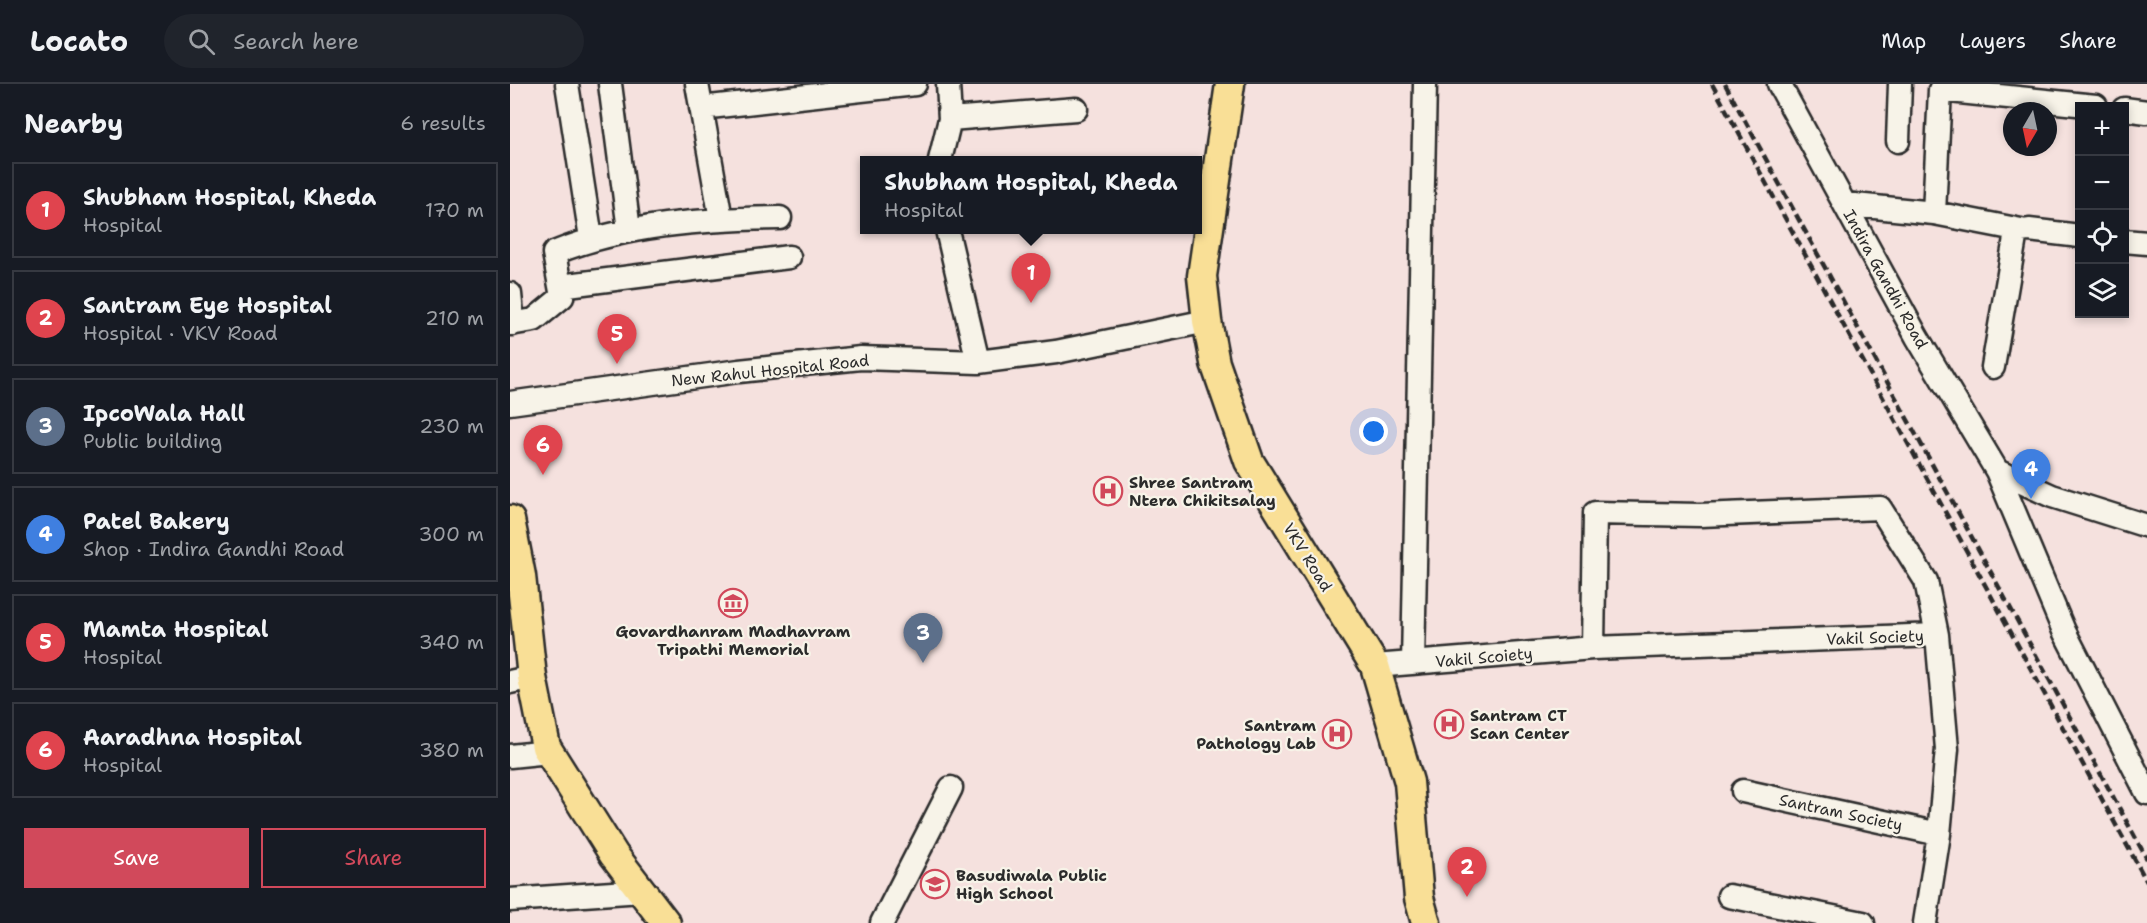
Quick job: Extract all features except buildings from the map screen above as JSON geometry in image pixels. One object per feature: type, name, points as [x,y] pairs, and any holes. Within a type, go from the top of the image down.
[{"type":"main road","name":"VKV Road","points":[[1230,84],[1202,276],[1215,363],[1249,461],[1375,666],[1409,782],[1419,898],[1426,923]]},
{"type":"main road","points":[[510,520],[521,576],[521,680],[549,752],[614,855],[666,923]]},
{"type":"street","points":[[567,84],[591,238]]},
{"type":"street","points":[[610,84],[629,230]]},
{"type":"street","points":[[697,84],[721,219]]},
{"type":"street","points":[[701,108],[915,84]]},
{"type":"street","points":[[941,156],[950,119],[948,84]]},
{"type":"street","points":[[1413,663],[1425,84]]},
{"type":"street","name":"Indira Gandhi Road","points":[[1779,84],[1917,337],[1997,471],[2064,631],[2147,793]]},
{"type":"street","points":[[1898,141],[1900,84]]},
{"type":"street","points":[[1934,213],[1940,87],[2075,103]]},
{"type":"street","points":[[950,119],[1076,109]]},
{"type":"street","points":[[2129,110],[2147,112]]},
{"type":"street","points":[[1845,204],[1934,213],[2021,230],[2075,236]]},
{"type":"street","points":[[510,294],[512,324],[534,320],[562,297],[554,253],[591,238],[629,230],[721,219],[780,218]]},
{"type":"street","points":[[1993,367],[2014,237],[2021,230]]},
{"type":"street","points":[[948,234],[978,362]]},
{"type":"street","points":[[2129,241],[2147,243]]},
{"type":"street","points":[[560,286],[789,257]]},
{"type":"street","name":"New Rahul Hospital Road","points":[[510,403],[739,371],[861,358],[978,362],[1056,352],[1207,321]]},
{"type":"street","points":[[1997,471],[2052,496],[2147,526]]},
{"type":"street","name":"Vakil Society","points":[[1880,508],[1926,581],[1937,635],[1593,648],[1595,513],[1700,515],[1880,508]]},
{"type":"street","points":[[1924,923],[1939,834],[1947,749],[1937,635]]},
{"type":"street","name":"Vakil Scoiety","points":[[1375,666],[1593,648]]},
{"type":"street","points":[[510,756],[549,752]]},
{"type":"street","points":[[882,923],[951,788]]},
{"type":"street","name":"Santram Society","points":[[1743,790],[1939,834]]},
{"type":"street","points":[[510,900],[642,891]]},
{"type":"street","points":[[1729,896],[1863,923]]},
{"type":"railway","points":[[1712,84],[2147,882]]},
{"type":"railway","points":[[1725,84],[2147,859]]},
{"type":"place","name":"Shubham Hospital, Kheda","points":[[1031,303]]},
{"type":"place","name":"Mamta Hospital","points":[[617,364]]},
{"type":"place","name":"Aaradhna Hospital","points":[[543,475]]},
{"type":"place","name":"Shree Santram Ntera Chikitsalay","points":[[1108,491]]},
{"type":"place","name":"Patel Bakery","points":[[2031,499]]},
{"type":"place","name":"Govardhanram Madhavram Tripathi Memorial","points":[[733,603]]},
{"type":"place","name":"IpcoWala Hall","points":[[923,663]]},
{"type":"place","name":"Santram CT Scan Center","points":[[1449,724]]},
{"type":"place","name":"Santram Pathology Lab","points":[[1337,734]]},
{"type":"place","name":"Basudiwala Public High School","points":[[935,884]]},
{"type":"place","name":"Santram Eye Hospital","points":[[1467,897]]}]
